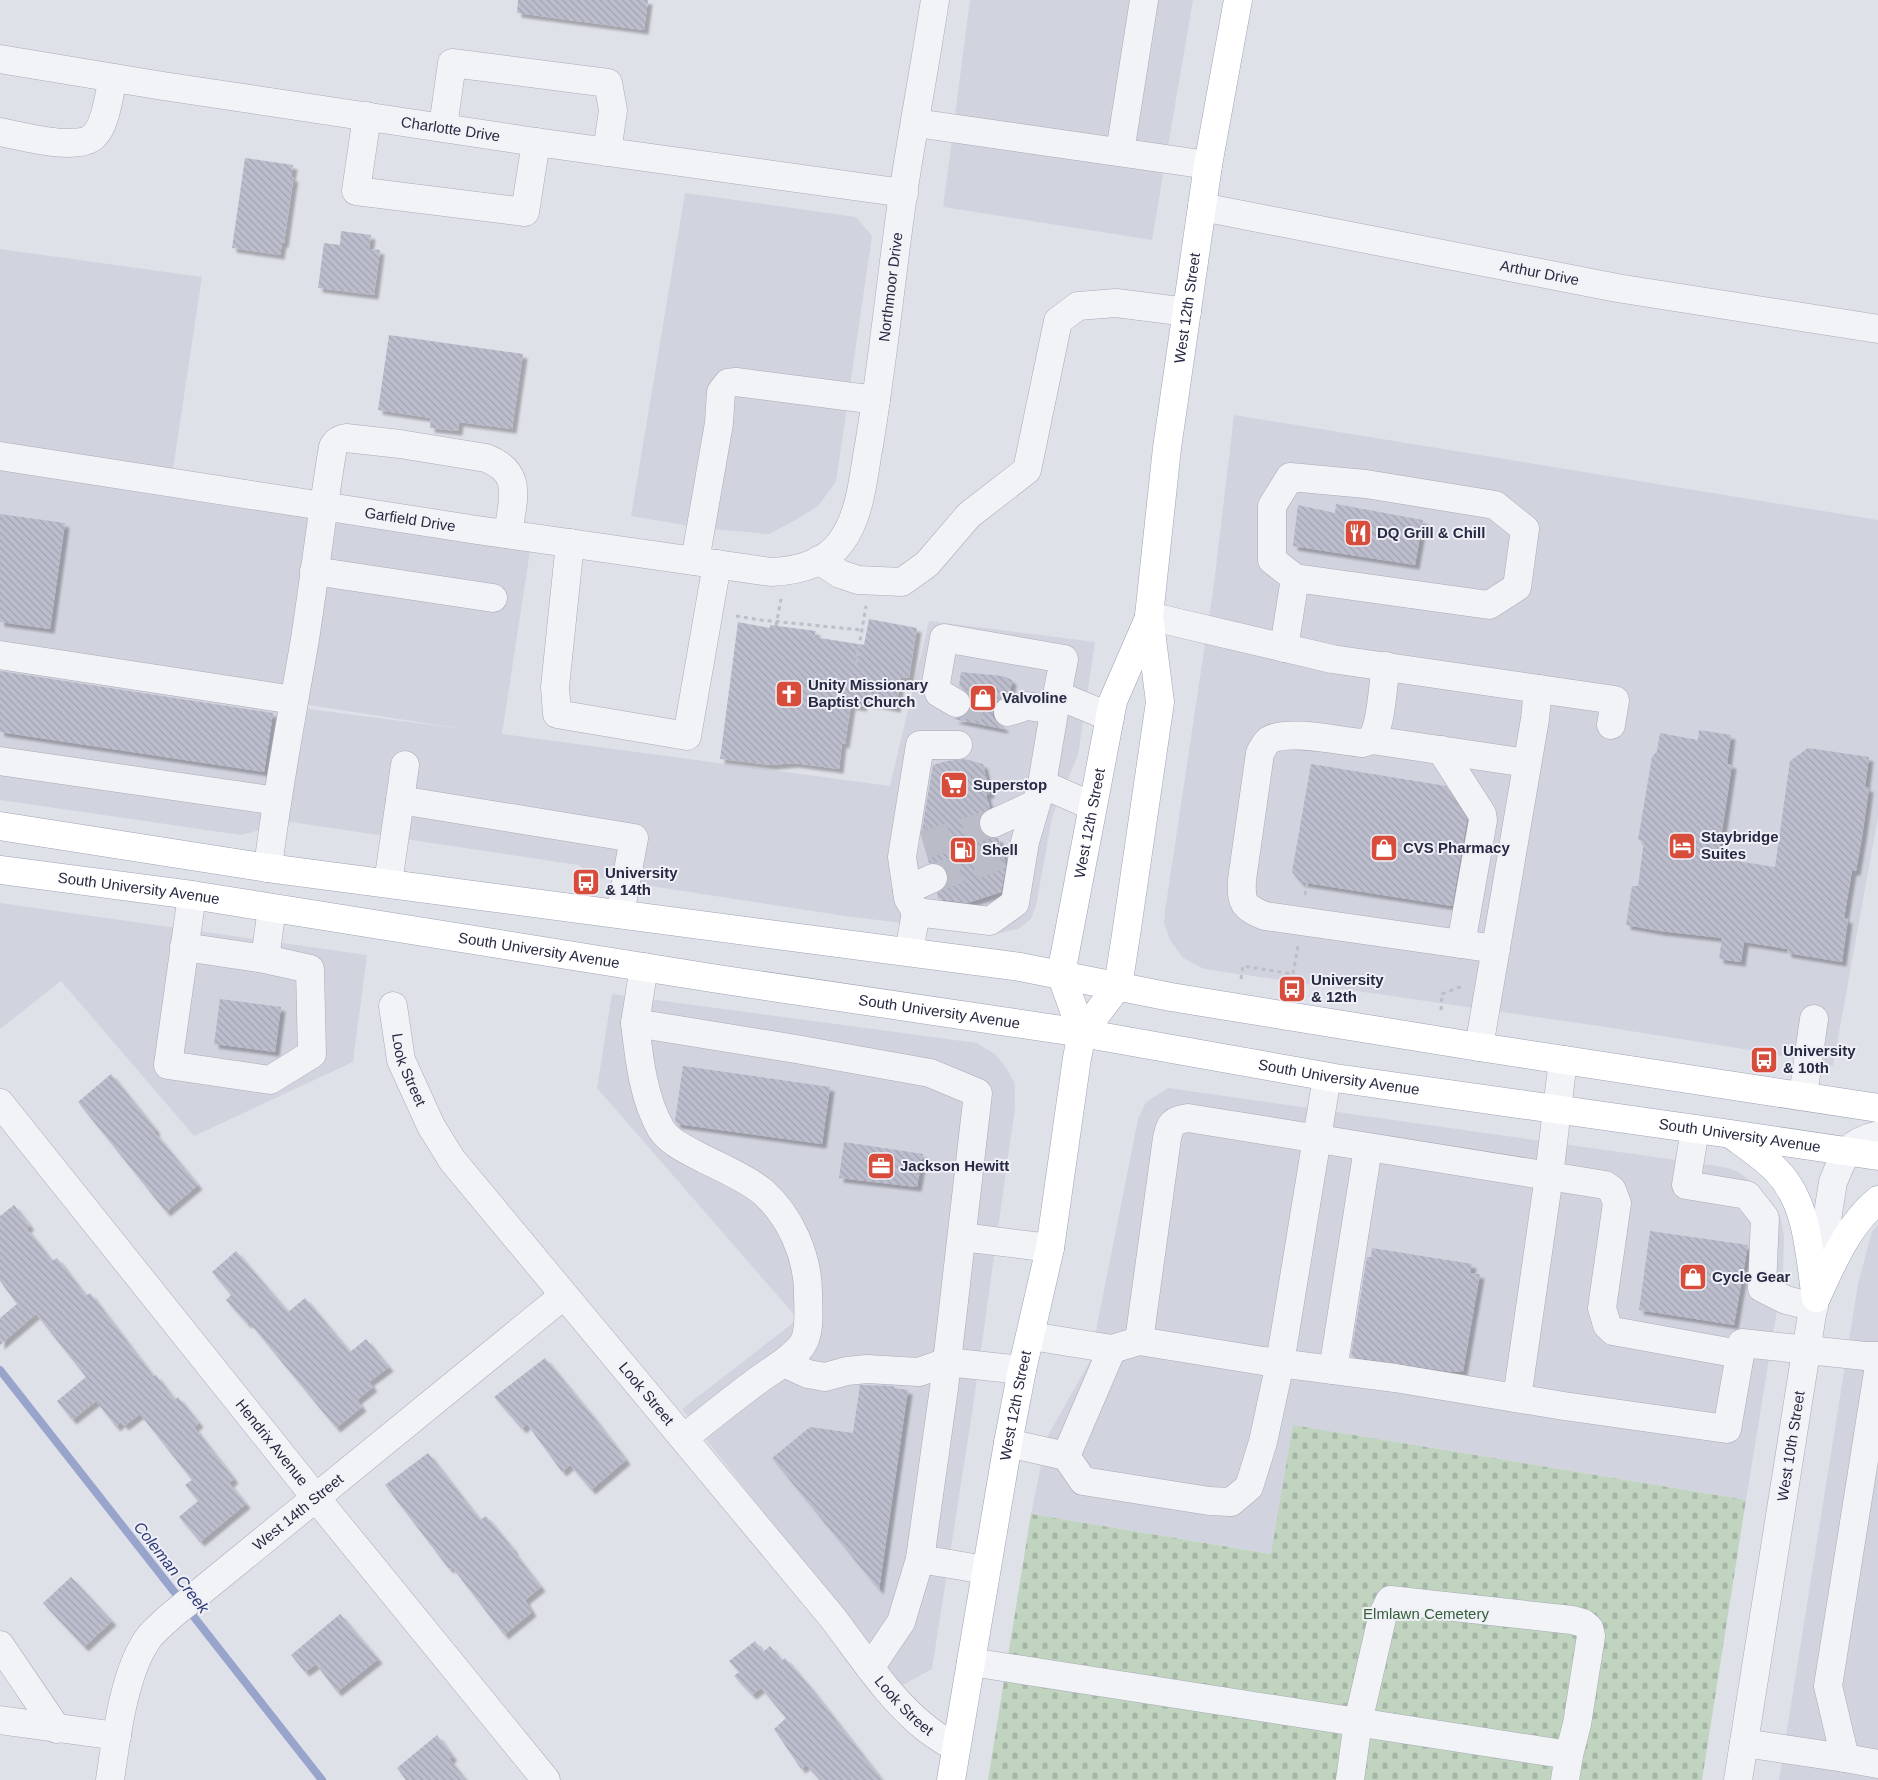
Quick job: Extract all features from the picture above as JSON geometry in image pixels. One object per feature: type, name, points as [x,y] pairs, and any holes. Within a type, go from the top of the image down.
[{"type":"main road","name":"West 12th Street","points":[[951,1780],[1008,1443],[1022,1370],[1050,1248],[1082,1033],[1118,986],[1160,702],[1149,616],[1167,448],[1208,165],[1238,0]]},
{"type":"main road","name":"West 12th Street","points":[[1061,974],[1113,701],[1149,616]]},
{"type":"main road","points":[[0,826],[268,868],[909,952],[1061,974],[1171,997],[1479,1047],[1878,1108]]},
{"type":"main road","name":"South University Avenue","points":[[0,870],[192,895],[644,967],[1082,1033],[1327,1077],[1878,1156]]},
{"type":"main road","points":[[1061,974],[1082,1033]]},
{"type":"main road","points":[[1731,1134],[1777,1172],[1794,1195],[1804,1224],[1815,1302]]},
{"type":"main road","points":[[1815,1302],[1844,1239],[1859,1218],[1878,1200]]},
{"type":"street","name":"Northmoor Drive","points":[[819,560],[842,542],[858,505],[876,400],[904,193],[935,0]]},
{"type":"street","points":[[1120,152],[1144,0]]},
{"type":"street","name":"Charlotte Drive","points":[[0,59],[536,142],[904,193]]},
{"type":"street","points":[[442,127],[452,63],[608,82],[613,110],[607,152]]},
{"type":"street","points":[[0,132],[68,143],[86,141],[94,136],[101,124],[113,78]]},
{"type":"street","points":[[367,116],[356,191],[525,212],[536,142]]},
{"type":"street","points":[[916,123],[1208,165]]},
{"type":"street","name":"Arthur Drive","points":[[1202,207],[1617,288],[1878,326]]},
{"type":"street","points":[[819,560],[840,574],[858,580],[902,582],[927,564],[969,515],[1027,470],[1058,322],[1078,306],[1116,303],[1186,312]]},
{"type":"street","points":[[570,543],[555,687],[557,714],[687,736],[709,611],[705,510],[719,423],[721,392],[728,383],[736,382],[876,400]]},
{"type":"street","points":[[268,868],[323,506],[335,442],[346,438],[400,444],[486,458],[499,463],[508,472],[514,485],[508,534]]},
{"type":"street","name":"Garfield Drive","points":[[0,456],[508,534],[771,572],[785,572],[806,567],[819,560]]},
{"type":"street","points":[[1290,477],[1366,484],[1495,505],[1525,529],[1517,587],[1489,605],[1295,578],[1272,560],[1272,506],[1290,477]]},
{"type":"street","points":[[314,571],[493,598]]},
{"type":"street","points":[[1284,648],[1295,578]]},
{"type":"street","points":[[1149,616],[1332,659],[1615,700],[1612,725]]},
{"type":"street","points":[[912,901],[990,921],[1015,903],[1014,848],[1038,794],[1064,659],[944,638],[936,683],[951,694]]},
{"type":"street","points":[[0,655],[294,700]]},
{"type":"street","points":[[1372,740],[1378,728],[1386,666]]},
{"type":"street","points":[[1479,1047],[1535,719],[1538,689]]},
{"type":"street","points":[[1015,704],[1055,703],[1110,717]]},
{"type":"street","points":[[1496,949],[1265,916],[1251,910],[1241,897],[1260,753],[1267,741],[1278,736],[1292,734],[1362,744],[1372,740],[1527,763]]},
{"type":"street","points":[[909,952],[920,745],[958,744]]},
{"type":"street","points":[[1442,750],[1482,814],[1483,820],[1461,944]]},
{"type":"street","points":[[0,761],[277,801]]},
{"type":"street","points":[[388,883],[405,765]]},
{"type":"street","points":[[994,823],[1038,794],[1092,806]]},
{"type":"street","points":[[400,800],[634,838],[620,914]]},
{"type":"street","points":[[912,901],[933,878]]},
{"type":"street","points":[[184,947],[265,959],[310,969],[312,1054],[270,1080],[168,1065],[184,947],[192,895]]},
{"type":"street","points":[[265,959],[272,908]]},
{"type":"street","points":[[644,967],[635,1023],[638,1053],[648,1099],[661,1130],[679,1146],[762,1191],[783,1214],[796,1240],[808,1275],[808,1325],[803,1344],[784,1363],[762,1377],[684,1438]]},
{"type":"street","name":"Look Street","points":[[393,1006],[401,1060],[431,1126],[452,1160],[563,1296],[684,1438],[832,1617],[870,1668],[898,1701],[926,1728],[956,1748]]},
{"type":"street","points":[[1803,1096],[1814,1019]]},
{"type":"street","points":[[635,1023],[930,1073],[978,1092],[947,1362],[920,1558],[901,1622],[870,1668]]},
{"type":"street","points":[[1517,1398],[1549,1176],[1563,1060]]},
{"type":"street","points":[[1008,1443],[1066,1456],[1083,1481],[1210,1502],[1231,1502],[1249,1487],[1263,1442],[1280,1363],[1327,1077]]},
{"type":"street","name":"Hendrix Avenue","points":[[0,1103],[316,1498],[546,1780]]},
{"type":"street","points":[[1139,1341],[1166,1138],[1170,1126],[1176,1121],[1188,1118],[1604,1185],[1612,1190],[1617,1203],[1602,1308],[1607,1325],[1613,1331],[1739,1354]]},
{"type":"street","points":[[1695,1129],[1686,1184],[1747,1195],[1765,1218],[1762,1288],[1786,1300],[1815,1302]]},
{"type":"street","points":[[1846,1152],[1862,1139],[1878,1135]]},
{"type":"street","points":[[1333,1370],[1368,1148]]},
{"type":"street","name":"West 10th Street","points":[[1738,1780],[1808,1350],[1833,1182],[1846,1152]]},
{"type":"street","points":[[962,1237],[1050,1248]]},
{"type":"street","name":"West 14th Street","points":[[110,1780],[117,1736],[130,1678],[149,1637],[202,1590],[563,1296]]},
{"type":"street","points":[[1031,1336],[1112,1349],[1139,1341],[1727,1429],[1742,1343],[1878,1356]]},
{"type":"street","points":[[1066,1456],[1112,1349]]},
{"type":"street","points":[[784,1363],[808,1374],[825,1377],[847,1371],[867,1369],[919,1372],[947,1362],[1022,1370]]},
{"type":"street","points":[[1846,1758],[1828,1686],[1878,1372]]},
{"type":"street","points":[[920,1558],[986,1570]]},
{"type":"street","points":[[971,1662],[1358,1722],[1567,1767],[1577,1724],[1590,1636],[1589,1628],[1584,1623],[1572,1620],[1390,1600],[1383,1614],[1358,1722],[1350,1780]]},
{"type":"street","points":[[0,1645],[58,1729]]},
{"type":"street","points":[[0,1720],[117,1736]]},
{"type":"street","points":[[1744,1743],[1878,1764]]},
{"type":"path","points":[[776,626],[782,593]]},
{"type":"path","points":[[856,664],[867,601]]},
{"type":"path","points":[[709,611],[777,622],[862,630]]},
{"type":"path","points":[[1241,979],[1243,966],[1293,974],[1298,945]]},
{"type":"path","points":[[1441,1010],[1442,994],[1460,987],[1461,980]]},
{"type":"shaded area","points":[[970,0],[1193,0],[1152,240],[943,207]]},
{"type":"shaded area","points":[[685,193],[856,217],[872,236],[836,482],[818,506],[769,534],[701,528],[631,516]]},
{"type":"shaded area","points":[[0,249],[202,277],[171,482],[532,538],[502,734],[890,786],[929,621],[1095,642],[1078,755],[1052,817],[1036,906],[1031,919],[1018,929],[996,934],[852,917],[592,877],[579,865],[291,822],[241,835],[0,800],[0,660],[309,709],[463,729],[0,657]]},
{"type":"shaded area","points":[[1234,415],[1878,520],[1878,817],[1833,1066],[1762,1052],[1599,1026],[1204,969],[1183,958],[1170,940],[1164,923],[1165,911],[1214,584]]},
{"type":"shaded area","points":[[0,903],[367,955],[353,1062],[194,1136],[61,981],[0,1029]]},
{"type":"shaded area","points":[[612,994],[977,1043],[995,1054],[1007,1069],[1015,1084],[1015,1107],[973,1407],[932,1669],[901,1686],[682,1409],[798,1319],[597,1088]]},
{"type":"shaded area","points":[[1168,1088],[1711,1165],[1728,1168],[1740,1173],[1756,1185],[1781,1220],[1784,1236],[1783,1273],[1746,1500],[1293,1425],[1272,1554],[1031,1514],[1047,1437],[1090,1361],[1138,1119],[1146,1102]]},
{"type":"shaded area","points":[[1878,1225],[1878,1780],[1779,1780],[1858,1284],[1872,1231]]},
{"type":"green space","name":"Elmlawn Cemetery","points":[[1293,1425],[1746,1500],[1702,1780],[988,1780],[1031,1514],[1271,1554]]},
{"type":"building","points":[[518,0],[648,0],[644,30],[517,13]]},
{"type":"building","points":[[245,158],[293,165],[291,177],[294,178],[284,243],[282,243],[280,255],[232,248]]},
{"type":"building","points":[[341,231],[371,235],[369,249],[380,250],[374,295],[318,288],[324,243],[340,245]]},
{"type":"building","points":[[389,335],[523,354],[512,429],[459,422],[458,431],[430,428],[431,418],[378,410]]},
{"type":"building","name":"DQ Grill & Chill","points":[[1336,504],[1423,520],[1415,565],[1293,546],[1298,505],[1335,513]]},
{"type":"building","points":[[0,514],[65,523],[50,629],[0,622]]},
{"type":"building","name":"Unity Missionary Baptist Church","points":[[869,619],[917,628],[909,678],[901,677],[896,708],[863,701],[862,707],[851,705],[845,744],[842,743],[839,769],[794,763],[771,765],[720,759],[738,622],[770,628],[770,625],[816,631],[814,637],[864,645]]},
{"type":"building","points":[[0,671],[273,713],[264,772],[0,732]]},
{"type":"building","name":"Valvoline","points":[[961,672],[1003,676],[1012,680],[1010,695],[997,701],[993,709],[993,717],[997,723],[1004,727],[1003,729],[953,719],[964,716],[970,710],[972,704],[969,695],[959,686]]},
{"type":"building","name":"Staybridge Suites","points":[[1699,730],[1731,735],[1727,764],[1732,764],[1718,858],[1775,867],[1790,761],[1808,748],[1869,757],[1865,787],[1869,788],[1856,871],[1852,871],[1844,918],[1848,919],[1842,962],[1787,953],[1787,949],[1744,942],[1741,962],[1719,959],[1722,938],[1626,925],[1632,886],[1638,886],[1644,841],[1638,840],[1652,757],[1657,751],[1660,733],[1698,740]]},
{"type":"building","name":"Shell","points":[[965,759],[983,764],[990,793],[986,795],[990,808],[981,814],[978,822],[985,836],[998,838],[1006,864],[1001,892],[967,903],[938,899],[937,893],[945,887],[948,880],[947,872],[942,865],[929,863],[921,835],[933,765]]},
{"type":"building","name":"CVS Pharmacy","points":[[1311,764],[1446,786],[1467,820],[1452,906],[1300,882],[1292,872]]},
{"type":"building","points":[[220,999],[281,1007],[275,1052],[214,1044]]},
{"type":"building","points":[[683,1066],[830,1087],[822,1144],[677,1124],[675,1121]]},
{"type":"building","points":[[111,1074],[156,1130],[154,1132],[198,1185],[166,1212],[78,1102]]},
{"type":"building","name":"Jackson Hewitt","points":[[844,1142],[923,1154],[917,1187],[839,1178]]},
{"type":"building","points":[[14,1205],[30,1226],[26,1228],[52,1261],[57,1258],[86,1296],[90,1293],[153,1376],[156,1375],[175,1400],[178,1397],[199,1423],[194,1427],[234,1479],[229,1483],[246,1504],[200,1542],[179,1517],[198,1501],[185,1485],[192,1480],[140,1414],[124,1426],[121,1422],[116,1427],[96,1401],[72,1420],[57,1401],[86,1377],[36,1314],[0,1345],[0,1318],[17,1304],[0,1281],[0,1216]]},
{"type":"building","name":"Cycle Gear","points":[[1650,1231],[1748,1245],[1734,1325],[1639,1310]]},
{"type":"building","points":[[1372,1248],[1472,1264],[1470,1273],[1480,1274],[1463,1371],[1454,1372],[1353,1357],[1351,1355],[1367,1257],[1371,1257]]},
{"type":"building","points":[[236,1251],[288,1312],[305,1298],[350,1352],[366,1339],[389,1367],[369,1382],[373,1387],[357,1400],[362,1407],[336,1428],[249,1322],[247,1324],[226,1300],[231,1295],[212,1272]]},
{"type":"building","points":[[545,1358],[626,1460],[591,1490],[570,1465],[562,1472],[527,1424],[522,1429],[494,1397]]},
{"type":"building","points":[[860,1385],[894,1386],[894,1388],[908,1390],[879,1590],[772,1458],[810,1427],[853,1433]]},
{"type":"building","points":[[428,1453],[480,1520],[486,1516],[541,1587],[525,1600],[532,1612],[504,1635],[452,1567],[449,1569],[385,1485]]},
{"type":"building","points":[[71,1577],[112,1621],[84,1647],[43,1603]]},
{"type":"building","points":[[340,1614],[378,1659],[337,1692],[316,1664],[305,1672],[291,1655]]},
{"type":"building","points":[[755,1641],[763,1652],[770,1646],[782,1661],[785,1658],[810,1687],[882,1780],[820,1780],[806,1765],[801,1769],[774,1729],[786,1718],[761,1688],[752,1695],[734,1676],[739,1672],[729,1661]]},
{"type":"building","points":[[437,1735],[453,1757],[449,1759],[466,1780],[406,1780],[397,1768]]},
{"type":"waterway","name":"Coleman Creek","points":[[0,1370],[322,1780]]},
{"type":"tunnel","points":[[956,703],[1008,712]]},
{"type":"tunnel","points":[[924,845],[994,823]]},
{"type":"tunnel","points":[[933,878],[1003,855]]},
{"type":"place","name":"DQ Grill & Chill","points":[[1358,533]]},
{"type":"place","name":"Unity Missionary Baptist Church","points":[[789,694]]},
{"type":"place","name":"Valvoline","points":[[983,698]]},
{"type":"place","name":"Superstop","points":[[954,785]]},
{"type":"place","name":"Staybridge Suites","points":[[1682,846]]},
{"type":"place","name":"CVS Pharmacy","points":[[1384,848]]},
{"type":"place","name":"Shell","points":[[963,850]]},
{"type":"place","name":"University & 14th","points":[[586,882]]},
{"type":"place","name":"University & 12th","points":[[1292,989]]},
{"type":"place","name":"University & 10th","points":[[1764,1060]]},
{"type":"place","name":"Jackson Hewitt","points":[[881,1166]]},
{"type":"place","name":"Cycle Gear","points":[[1693,1277]]}]
